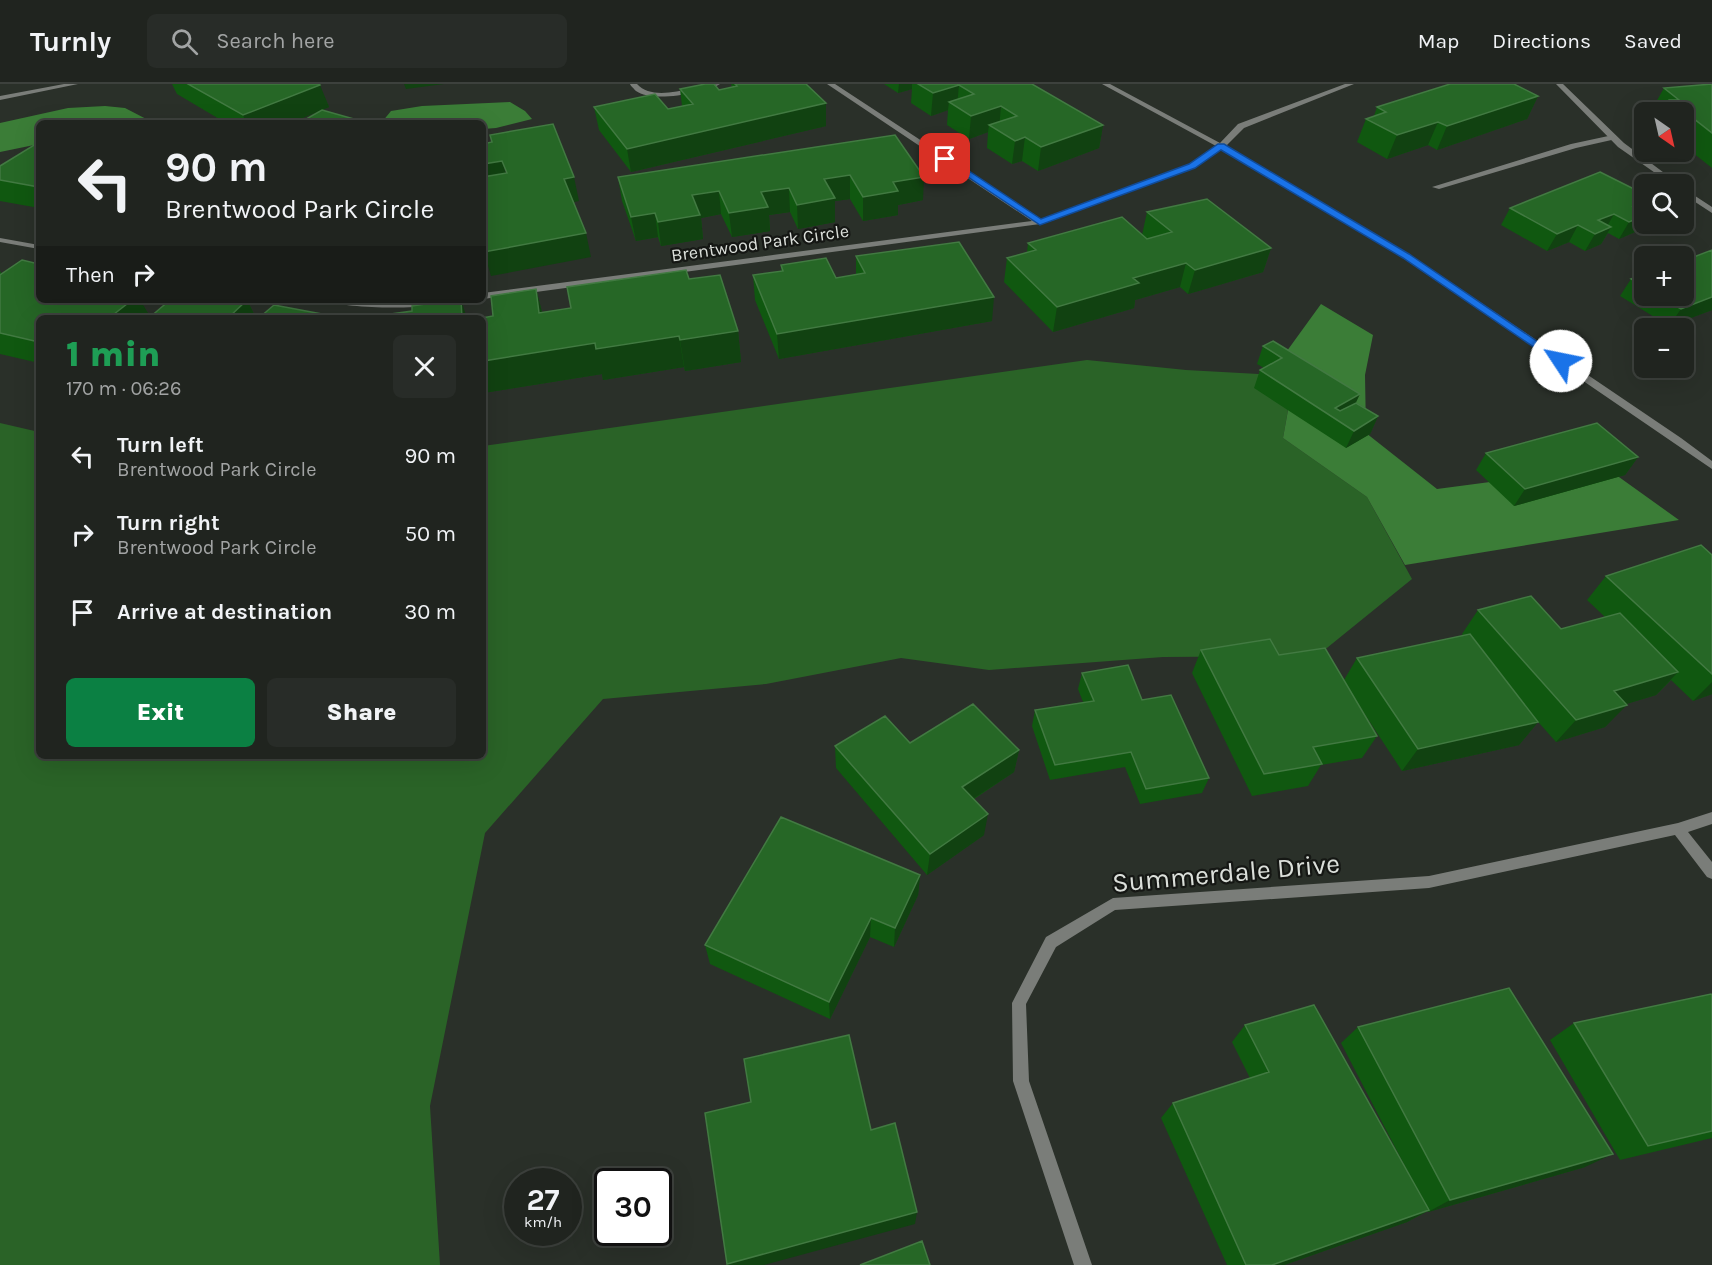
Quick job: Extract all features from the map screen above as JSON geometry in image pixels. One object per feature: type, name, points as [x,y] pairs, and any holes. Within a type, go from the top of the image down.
[{"type":"street","points":[[0,99],[75,84]]},
{"type":"street","points":[[633,84],[639,91],[656,95],[717,84]]},
{"type":"street","points":[[830,84],[1040,222]]},
{"type":"street","points":[[1105,84],[1221,146],[1406,256],[1712,466]]},
{"type":"street","name":"Brentwood Park Circle","points":[[486,296],[1040,222],[1192,166],[1221,146],[1241,126],[1351,84]]},
{"type":"street","points":[[1559,84],[1613,137],[1662,174]]},
{"type":"street","points":[[1436,187],[1574,146],[1613,137]]},
{"type":"street","points":[[1694,198],[1712,211]]},
{"type":"street","points":[[0,240],[36,246]]},
{"type":"street","points":[[346,303],[390,303]]},
{"type":"street","name":"Summerdale Drive","points":[[1083,1265],[1021,1081],[1018,1003],[1051,942],[1113,904],[1429,882],[1678,829],[1712,818]]},
{"type":"street","points":[[1678,829],[1712,873]]},
{"type":"shaded area","points":[[510,102],[525,111],[532,119],[486,129],[486,120],[384,120],[391,111],[422,106]]},
{"type":"shaded area","points":[[105,106],[125,108],[148,120],[36,120],[36,145],[0,152],[0,123],[68,108]]},
{"type":"shaded area","points":[[1321,304],[1373,335],[1365,375],[1366,433],[1437,489],[1605,467],[1679,520],[1405,565],[1367,497],[1283,438],[1294,377],[1271,373]]},
{"type":"shaded area","points":[[1087,360],[1186,370],[1294,376],[1283,438],[1367,497],[1412,579],[1317,656],[1163,657],[989,670],[901,658],[766,684],[603,699],[485,833],[430,1106],[440,1265],[0,1265],[0,423],[36,431],[36,759],[486,759],[486,446]]},
{"type":"building","points":[[188,84],[319,84],[320,85],[243,115]]},
{"type":"building","points":[[714,84],[719,90],[737,86],[735,84],[806,84],[826,103],[627,149],[594,107],[655,94],[668,109],[693,104],[680,89]]},
{"type":"building","points":[[918,84],[1032,84],[1103,125],[1041,147],[1025,137],[1015,141],[989,125],[1017,116],[1001,106],[971,116],[949,102],[974,94],[959,85],[933,93]]},
{"type":"building","points":[[1450,84],[1514,84],[1538,96],[1447,126],[1438,122],[1397,135],[1366,119],[1386,112],[1377,107]]},
{"type":"building","points":[[1712,84],[1712,133],[1694,119],[1694,102],[1673,102],[1670,100],[1679,100],[1664,88]]},
{"type":"building","points":[[322,110],[357,120],[304,120]]},
{"type":"building","points":[[553,124],[574,177],[564,179],[586,233],[486,252],[486,176],[507,173],[502,161],[486,164],[486,143],[492,142],[490,135]]},
{"type":"building","points":[[895,135],[924,177],[893,182],[898,191],[863,197],[850,175],[824,179],[835,198],[797,205],[789,188],[761,192],[768,207],[729,213],[719,191],[692,195],[700,215],[658,222],[655,213],[631,217],[618,177]]},
{"type":"building","points":[[36,144],[36,186],[0,180],[0,166]]},
{"type":"building","points":[[1600,172],[1634,189],[1634,220],[1629,222],[1614,214],[1598,220],[1611,227],[1595,234],[1578,225],[1557,234],[1510,208]]},
{"type":"building","points":[[1207,199],[1271,248],[1195,270],[1186,263],[1133,278],[1139,283],[1057,307],[1007,258],[1036,250],[1028,243],[1122,217],[1147,239],[1172,232],[1147,212]]},
{"type":"building","points":[[959,242],[994,297],[777,334],[753,275],[783,271],[781,265],[826,258],[836,278],[865,273],[856,256]]},
{"type":"building","points":[[1712,250],[1712,297],[1694,304],[1694,257]]},
{"type":"building","points":[[22,260],[36,263],[36,303],[128,303],[113,315],[36,315],[36,341],[0,333],[0,275]]},
{"type":"building","points":[[686,270],[689,279],[720,275],[738,331],[680,340],[679,336],[596,349],[595,343],[486,361],[486,317],[493,316],[491,296],[536,289],[539,313],[571,308],[567,287]]},
{"type":"building","points":[[166,303],[244,303],[231,315],[152,315]]},
{"type":"building","points":[[461,303],[462,315],[384,315],[412,311],[412,306]]},
{"type":"building","points":[[274,305],[322,314],[321,315],[262,315]]},
{"type":"building","points":[[1273,341],[1360,394],[1335,408],[1340,411],[1356,403],[1378,416],[1354,431],[1260,370],[1282,358],[1263,346]]},
{"type":"building","points":[[1597,423],[1638,457],[1525,489],[1486,453]]},
{"type":"building","points":[[1701,545],[1712,555],[1712,674],[1606,576]]},
{"type":"building","points":[[1531,596],[1561,629],[1620,613],[1678,672],[1614,691],[1627,705],[1576,720],[1478,610]]},
{"type":"building","points":[[1470,634],[1538,722],[1418,749],[1357,658]]},
{"type":"building","points":[[1270,639],[1279,655],[1325,648],[1377,736],[1313,747],[1322,764],[1264,774],[1201,650]]},
{"type":"building","points":[[1128,665],[1142,700],[1171,695],[1209,778],[1146,789],[1131,752],[1055,765],[1035,710],[1094,701],[1082,673]]},
{"type":"building","points":[[973,704],[1019,750],[962,787],[988,814],[930,854],[835,746],[885,716],[910,743]]},
{"type":"building","points":[[781,817],[920,875],[895,928],[871,918],[829,1002],[705,945]]},
{"type":"building","points":[[1509,988],[1613,1154],[1450,1200],[1358,1027]]},
{"type":"building","points":[[1711,994],[1712,1131],[1648,1146],[1574,1023]]},
{"type":"building","points":[[1314,1005],[1429,1210],[1272,1265],[1246,1265],[1173,1103],[1269,1072],[1245,1025]]},
{"type":"building","points":[[849,1035],[871,1130],[895,1123],[917,1212],[727,1264],[705,1113],[751,1102],[744,1059]]},
{"type":"building","points":[[922,1241],[930,1265],[860,1265]]},
{"type":"route","points":[[945,159],[1040,222],[1192,166],[1221,146],[1406,256],[1561,361]]}]
